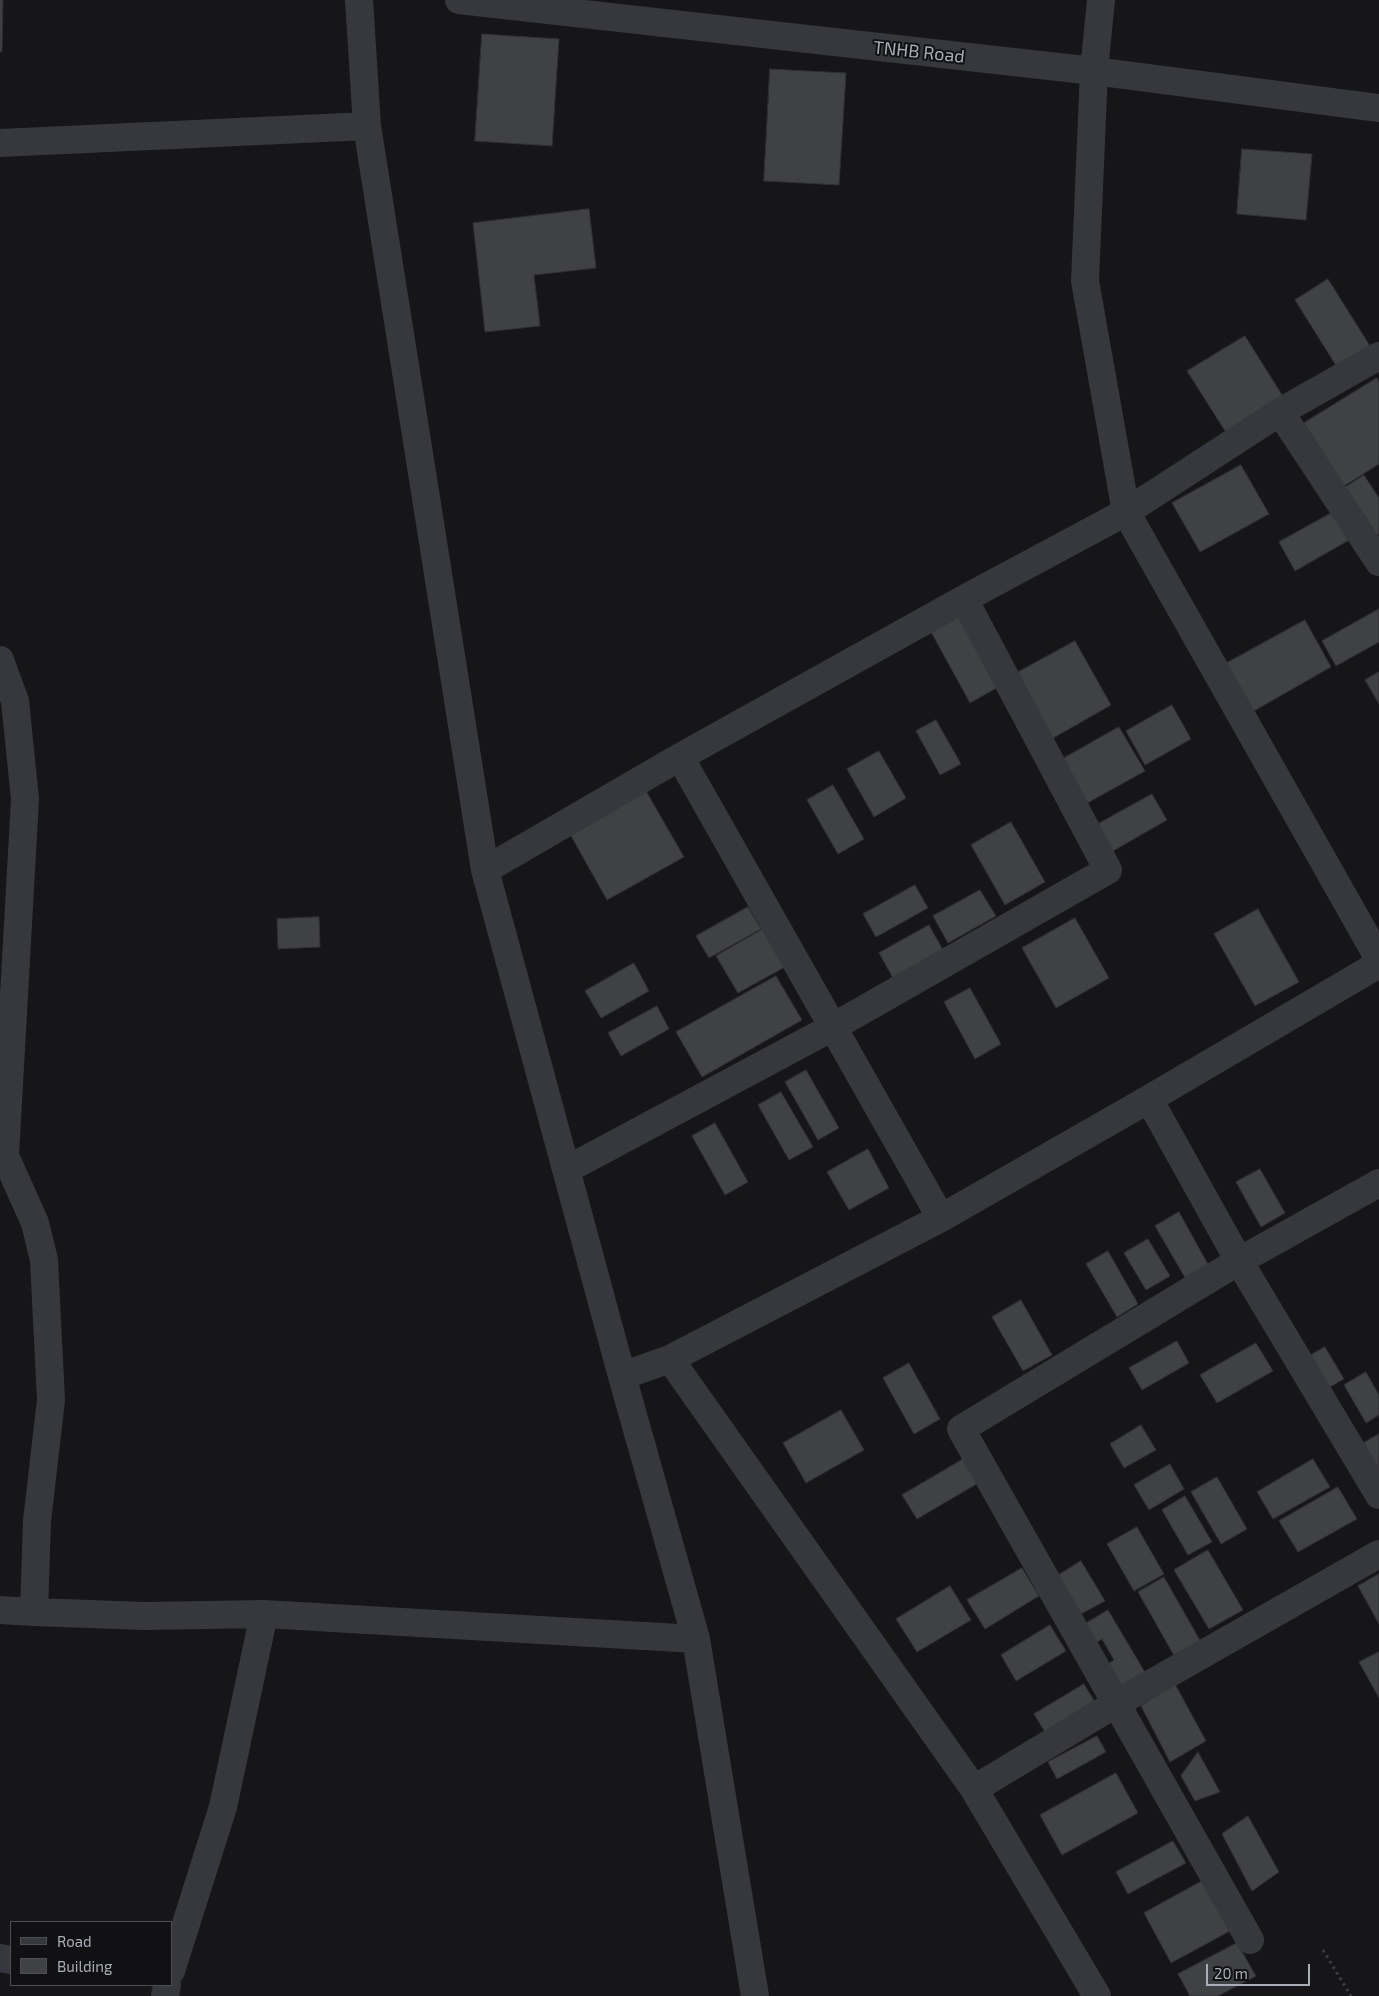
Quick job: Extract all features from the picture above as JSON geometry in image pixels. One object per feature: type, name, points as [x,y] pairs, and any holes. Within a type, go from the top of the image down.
[{"type":"street","points":[[359,0],[367,126],[485,870],[622,1376],[696,1639],[755,1996]]},
{"type":"street","name":"TNHB Road","points":[[459,0],[1094,71],[1379,108]]},
{"type":"street","points":[[1101,0],[1094,71],[1086,281],[1126,512],[1379,959]]},
{"type":"street","points":[[0,143],[367,126]]},
{"type":"street","points":[[485,870],[680,757],[964,599],[1126,512],[1280,412],[1379,356]]},
{"type":"street","points":[[1280,412],[1379,562]]},
{"type":"street","points":[[566,1170],[833,1027],[1108,870],[964,599]]},
{"type":"street","points":[[0,660],[14,701],[25,799],[5,1156],[10,1186],[35,1223],[44,1260],[51,1400],[37,1521],[34,1612]]},
{"type":"street","points":[[680,757],[941,1218]]},
{"type":"street","points":[[622,1376],[670,1359],[941,1218],[1379,964]]},
{"type":"street","points":[[1149,1099],[1239,1261],[1379,1495]]},
{"type":"street","points":[[1250,1940],[961,1429],[1239,1261],[1379,1182]]},
{"type":"street","points":[[670,1359],[974,1789],[1097,1996]]},
{"type":"street","points":[[974,1789],[1117,1702],[1379,1554]]},
{"type":"street","points":[[0,1610],[144,1616],[264,1614],[696,1639]]},
{"type":"street","points":[[172,1968],[223,1807],[264,1614]]},
{"type":"path","points":[[1323,1950],[1352,1996]]},
{"type":"building","points":[[0,0],[3,0],[2,52],[0,52]]},
{"type":"building","points":[[482,34],[559,39],[552,146],[475,141]]},
{"type":"building","points":[[770,69],[846,73],[839,185],[764,181]]},
{"type":"building","points":[[1242,149],[1312,154],[1306,220],[1237,214]]},
{"type":"building","points":[[589,209],[596,268],[534,275],[540,326],[485,332],[473,223]]},
{"type":"building","points":[[1328,279],[1370,346],[1337,367],[1295,300]]},
{"type":"building","points":[[1245,336],[1284,398],[1227,434],[1187,371]]},
{"type":"building","points":[[1377,378],[1379,382],[1379,464],[1344,486],[1304,423]]},
{"type":"building","points":[[1241,465],[1269,514],[1200,552],[1172,503]]},
{"type":"building","points":[[1364,475],[1379,498],[1379,534],[1370,539],[1340,491]]},
{"type":"building","points":[[1335,511],[1351,539],[1295,571],[1279,542]]},
{"type":"building","points":[[1379,609],[1379,642],[1336,666],[1322,641]]},
{"type":"building","points":[[959,614],[1000,686],[970,703],[930,630]]},
{"type":"building","points":[[1305,620],[1331,667],[1252,712],[1225,664]]},
{"type":"building","points":[[1075,641],[1111,705],[1048,741],[1011,676]]},
{"type":"building","points":[[1379,672],[1379,704],[1365,680]]},
{"type":"building","points":[[1172,705],[1191,739],[1145,765],[1126,731]]},
{"type":"building","points":[[936,720],[961,764],[940,775],[916,731]]},
{"type":"building","points":[[1119,727],[1145,771],[1082,806],[1057,762]]},
{"type":"building","points":[[879,751],[906,798],[874,817],[847,769]]},
{"type":"building","points":[[833,785],[864,839],[838,854],[807,800]]},
{"type":"building","points":[[646,791],[684,857],[607,900],[570,834]]},
{"type":"building","points":[[1152,794],[1167,820],[1113,851],[1098,824]]},
{"type":"building","points":[[1011,822],[1045,882],[1005,905],[971,845]]},
{"type":"building","points":[[915,885],[928,908],[876,937],[863,914]]},
{"type":"building","points":[[980,890],[996,916],[948,943],[933,916]]},
{"type":"building","points":[[748,907],[761,929],[709,958],[696,936]]},
{"type":"building","points":[[1258,909],[1299,982],[1255,1006],[1214,934]]},
{"type":"building","points":[[319,917],[320,947],[278,949],[277,919]]},
{"type":"building","points":[[1075,918],[1109,978],[1056,1008],[1022,948]]},
{"type":"building","points":[[929,925],[943,950],[893,978],[879,953]]},
{"type":"building","points":[[763,929],[785,967],[738,993],[716,956]]},
{"type":"building","points":[[634,963],[649,991],[601,1018],[585,991]]},
{"type":"building","points":[[776,976],[802,1020],[702,1077],[676,1032]]},
{"type":"building","points":[[970,988],[1001,1044],[975,1059],[944,1002]]},
{"type":"building","points":[[657,1006],[669,1029],[621,1056],[608,1033]]},
{"type":"building","points":[[806,1070],[839,1128],[818,1140],[785,1082]]},
{"type":"building","points":[[781,1092],[813,1147],[789,1160],[758,1105]]},
{"type":"building","points":[[715,1123],[748,1182],[725,1195],[692,1136]]},
{"type":"building","points":[[868,1149],[889,1188],[849,1210],[827,1172]]},
{"type":"building","points":[[1260,1169],[1285,1213],[1261,1227],[1236,1182]]},
{"type":"building","points":[[1179,1212],[1210,1268],[1187,1281],[1155,1226]]},
{"type":"building","points":[[1148,1239],[1170,1276],[1146,1290],[1124,1253]]},
{"type":"building","points":[[1108,1251],[1138,1304],[1117,1317],[1086,1264]]},
{"type":"building","points":[[1021,1300],[1052,1355],[1023,1371],[992,1317]]},
{"type":"building","points":[[1177,1341],[1189,1363],[1142,1390],[1129,1368]]},
{"type":"building","points":[[1256,1343],[1273,1371],[1217,1403],[1200,1375]]},
{"type":"building","points":[[1325,1347],[1344,1379],[1321,1392],[1302,1360]]},
{"type":"building","points":[[909,1363],[940,1419],[914,1434],[883,1378]]},
{"type":"building","points":[[1366,1372],[1379,1395],[1379,1415],[1366,1423],[1344,1385]]},
{"type":"building","points":[[841,1410],[864,1450],[806,1483],[783,1443]]},
{"type":"building","points":[[1141,1425],[1156,1450],[1124,1468],[1110,1444]]},
{"type":"building","points":[[1379,1434],[1379,1481],[1358,1446]]},
{"type":"building","points":[[965,1458],[980,1482],[917,1519],[902,1495]]},
{"type":"building","points":[[1313,1459],[1330,1487],[1273,1519],[1257,1492]]},
{"type":"building","points":[[1170,1464],[1184,1489],[1149,1510],[1134,1485]]},
{"type":"building","points":[[1217,1477],[1247,1529],[1221,1544],[1191,1492]]},
{"type":"building","points":[[1338,1487],[1357,1519],[1298,1552],[1279,1521]]},
{"type":"building","points":[[1185,1496],[1212,1542],[1188,1555],[1162,1510]]},
{"type":"building","points":[[1137,1527],[1164,1574],[1134,1591],[1107,1544]]},
{"type":"building","points":[[1208,1550],[1243,1610],[1209,1629],[1174,1570]]},
{"type":"building","points":[[1081,1561],[1105,1601],[1081,1614],[1057,1576]]},
{"type":"building","points":[[1022,1568],[1039,1596],[985,1629],[967,1600]]},
{"type":"building","points":[[1379,1574],[1379,1624],[1358,1586]]},
{"type":"building","points":[[1164,1577],[1202,1644],[1176,1659],[1138,1592]]},
{"type":"building","points":[[950,1586],[971,1620],[917,1652],[896,1619]]},
{"type":"building","points":[[1108,1610],[1146,1674],[1117,1692],[1102,1668],[1114,1660],[1102,1639],[1089,1647],[1078,1628]]},
{"type":"building","points":[[1050,1625],[1066,1651],[1016,1681],[1001,1655]]},
{"type":"building","points":[[1379,1652],[1379,1698],[1359,1662]]},
{"type":"building","points":[[1084,1684],[1095,1702],[1045,1732],[1034,1714]]},
{"type":"building","points":[[1175,1684],[1206,1741],[1170,1762],[1141,1706]]},
{"type":"building","points":[[1097,1736],[1106,1752],[1057,1779],[1048,1762]]},
{"type":"building","points":[[1198,1752],[1220,1792],[1195,1801],[1181,1776]]},
{"type":"building","points":[[1116,1773],[1138,1813],[1062,1855],[1040,1815]]},
{"type":"building","points":[[1248,1816],[1279,1872],[1252,1891],[1222,1834]]},
{"type":"building","points":[[1173,1841],[1186,1863],[1128,1894],[1116,1872]]},
{"type":"building","points":[[1202,1881],[1230,1931],[1171,1963],[1144,1913]]},
{"type":"building","points":[[1237,1943],[1256,1976],[1218,1996],[1190,1996],[1178,1974]]}]
